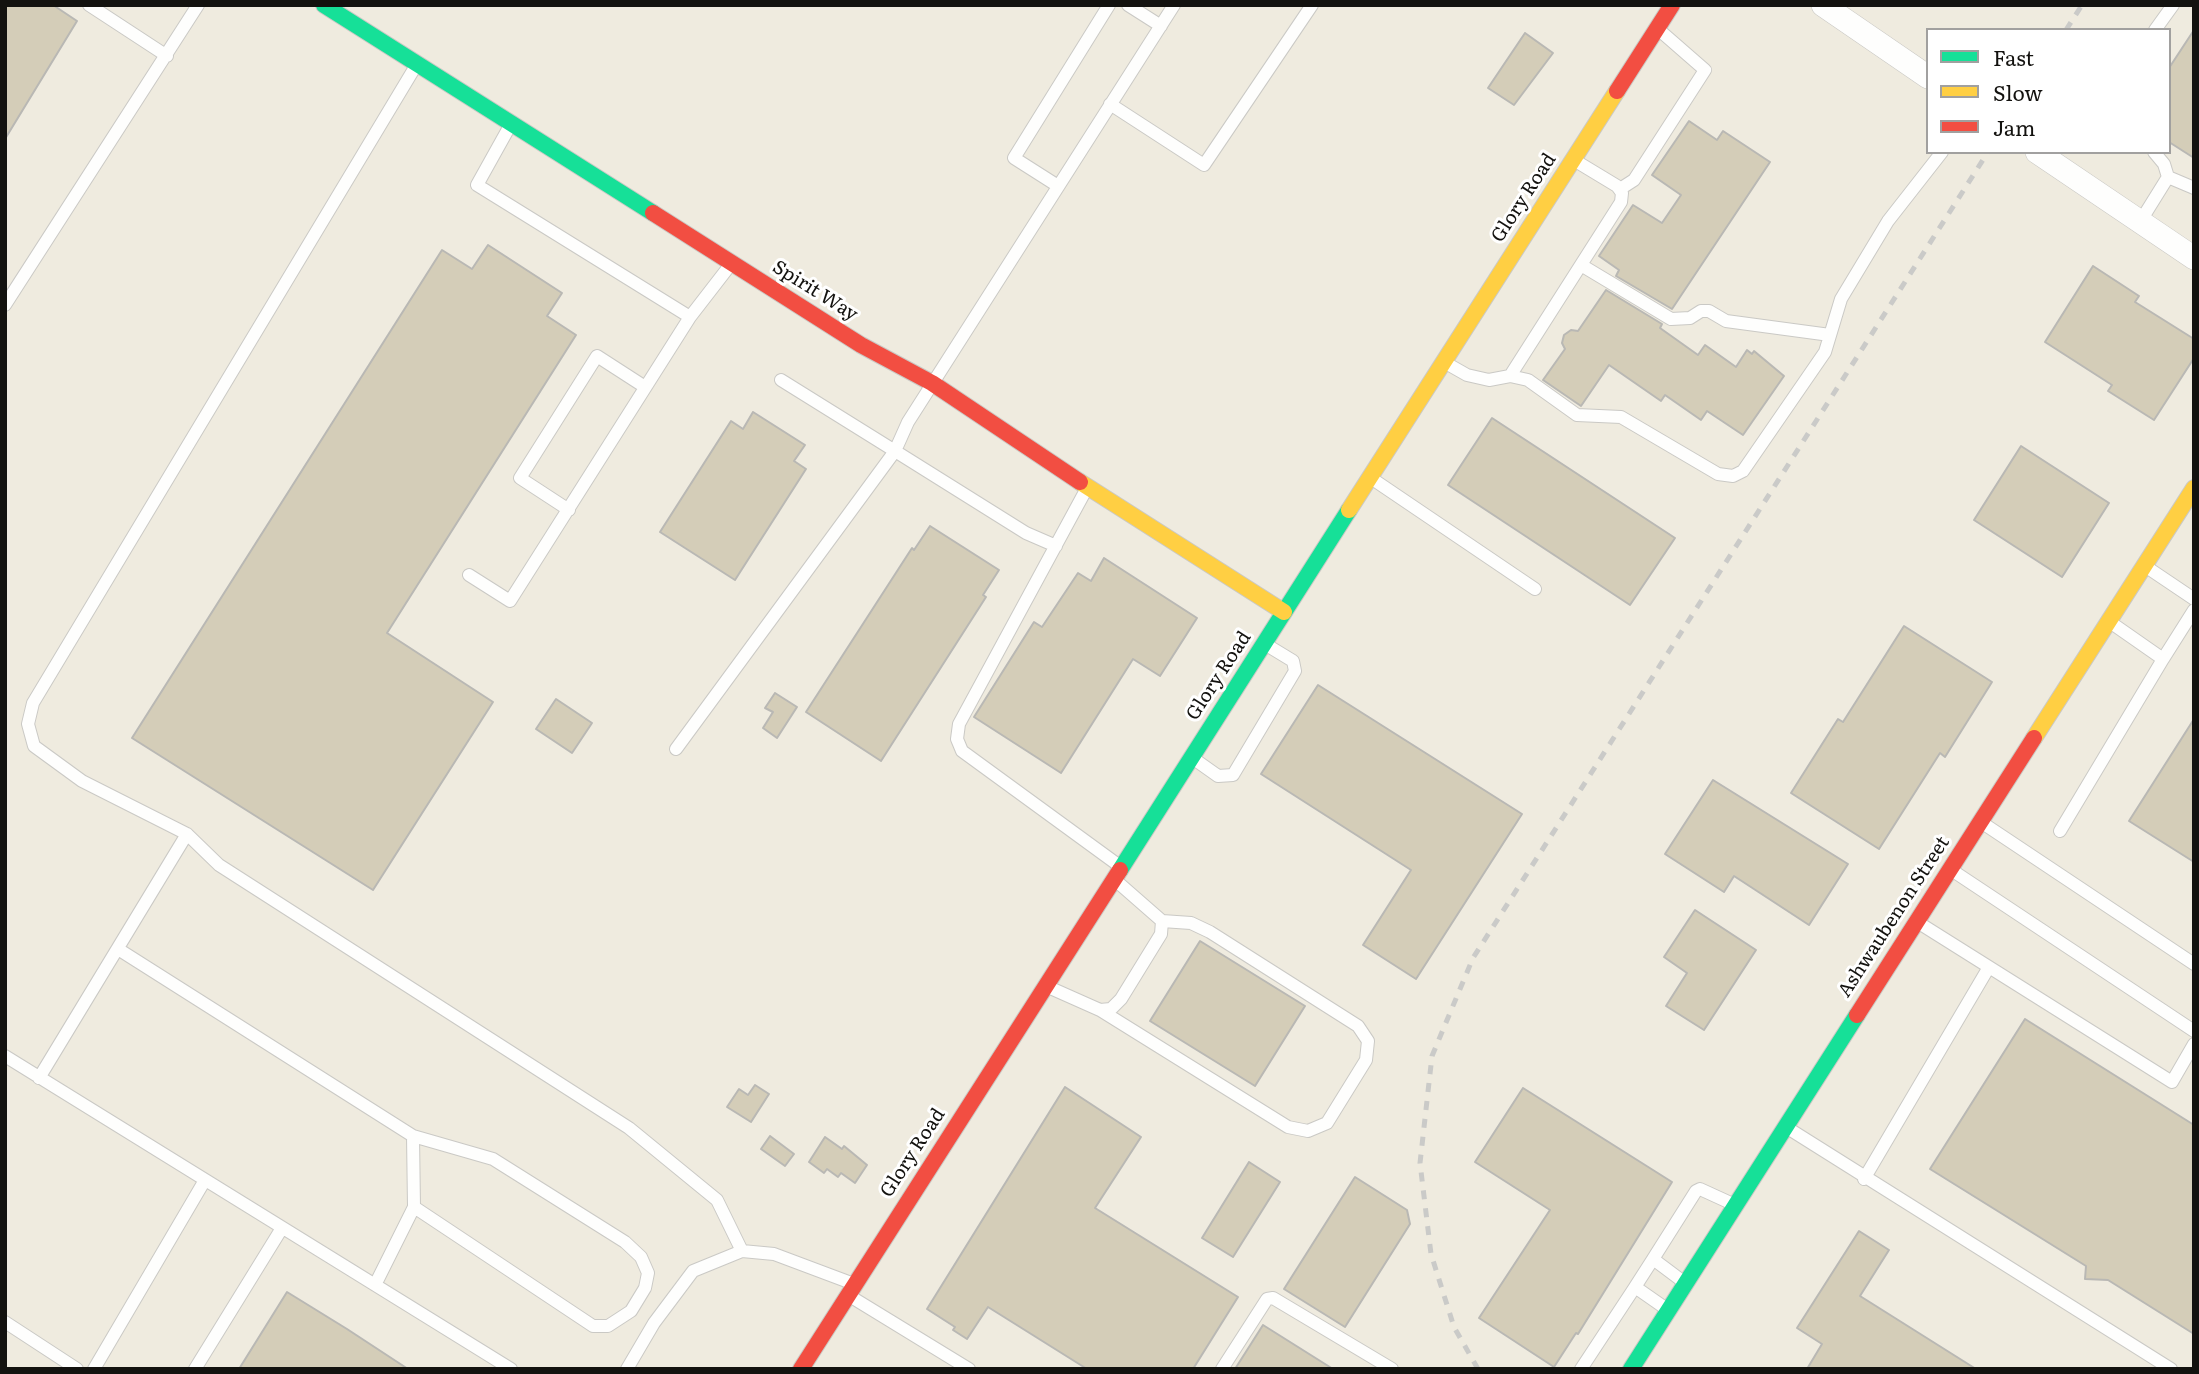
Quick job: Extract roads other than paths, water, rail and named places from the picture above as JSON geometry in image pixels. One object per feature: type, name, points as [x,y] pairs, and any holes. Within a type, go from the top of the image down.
[{"type":"street","name":"Spirit Way","points":[[324,5],[861,345],[932,383],[1088,487],[1284,612]]},
{"type":"street","name":"Glory Road","points":[[801,1369],[1672,5]]},
{"type":"street","points":[[1823,5],[1926,76]]},
{"type":"street","points":[[2040,154],[2194,258]]},
{"type":"street","name":"Ashwaubenon Street","points":[[1630,1369],[2194,488]]},
{"type":"lane","points":[[89,5],[167,56]]},
{"type":"lane","points":[[1058,186],[1014,158],[1109,5]]},
{"type":"lane","points":[[1128,5],[1161,26]]},
{"type":"lane","points":[[676,749],[895,451],[908,422],[932,383],[1174,5]]},
{"type":"lane","points":[[1110,104],[1205,165],[1312,5]]},
{"type":"lane","points":[[2156,28],[2173,5]]},
{"type":"lane","points":[[5,305],[167,56],[193,7]]},
{"type":"lane","points":[[1620,189],[1634,180],[1705,70],[1657,29]]},
{"type":"lane","points":[[417,64],[33,703],[28,724],[34,746],[82,781],[187,834],[219,865],[629,1128],[717,1200],[741,1251]]},
{"type":"lane","points":[[511,123],[477,185],[690,317]]},
{"type":"lane","points":[[1444,362],[1467,375],[1489,380],[1510,376],[1528,380],[1577,415],[1621,417],[1718,474],[1733,476],[1743,471],[1825,352],[1841,299],[1888,221],[1940,154]]},
{"type":"lane","points":[[2140,222],[2168,177],[2165,164],[2156,154]]},
{"type":"lane","points":[[1574,160],[1620,189]]},
{"type":"lane","points":[[2168,177],[2194,188]]},
{"type":"lane","points":[[1510,376],[1621,202],[1620,189]]},
{"type":"lane","points":[[469,575],[509,601],[690,317],[731,263]]},
{"type":"lane","points":[[1581,265],[1671,319],[1690,318],[1701,311],[1709,311],[1726,321],[1830,335]]},
{"type":"lane","points":[[569,510],[520,478],[597,356],[645,387]]},
{"type":"lane","points":[[781,380],[1026,533],[1056,546]]},
{"type":"lane","points":[[1370,478],[1535,589]]},
{"type":"lane","points":[[1088,487],[959,724],[957,739],[962,751],[1117,873],[1161,921],[1161,934],[1121,999],[1111,1009],[1100,1010]]},
{"type":"lane","points":[[2144,566],[2194,599]]},
{"type":"lane","points":[[2060,831],[2194,610]]},
{"type":"lane","points":[[2108,621],[2163,659]]},
{"type":"lane","points":[[1192,757],[1218,776],[1233,775],[1295,671],[1293,661],[1264,643]]},
{"type":"lane","points":[[1980,821],[2194,964]]},
{"type":"lane","points":[[39,1078],[187,834]]},
{"type":"lane","points":[[1950,869],[2194,1031]]},
{"type":"lane","points":[[1045,986],[1100,1010],[1288,1127],[1308,1131],[1327,1123],[1366,1060],[1368,1041],[1358,1026],[1210,932],[1191,923],[1161,921]]},
{"type":"lane","points":[[1916,922],[2172,1082],[2194,1044]]},
{"type":"lane","points":[[118,949],[413,1136],[493,1159],[625,1242],[641,1257],[648,1273],[645,1289],[631,1311],[608,1326],[593,1326],[414,1207]]},
{"type":"lane","points":[[1864,1178],[1989,967]]},
{"type":"lane","points":[[5,1056],[510,1369]]},
{"type":"lane","points":[[1786,1127],[2171,1369]]},
{"type":"lane","points":[[375,1285],[414,1207],[413,1136]]},
{"type":"lane","points":[[94,1369],[205,1180]]},
{"type":"lane","points":[[1581,1369],[1696,1191],[1700,1189],[1735,1205]]},
{"type":"lane","points":[[195,1369],[282,1228]]},
{"type":"lane","points":[[627,1369],[654,1323],[693,1270],[741,1251],[774,1254],[851,1290],[970,1369]]},
{"type":"lane","points":[[1653,1259],[1685,1283]]},
{"type":"lane","points":[[1635,1287],[1668,1310]]},
{"type":"lane","points":[[1222,1369],[1266,1299],[1273,1298],[1392,1369]]},
{"type":"lane","points":[[5,1322],[78,1369]]},
{"type":"railway","points":[[2067,28],[2082,5]]},
{"type":"railway","points":[[1478,1369],[1454,1327],[1431,1254],[1420,1163],[1432,1056],[1473,958],[1987,154]]}]
